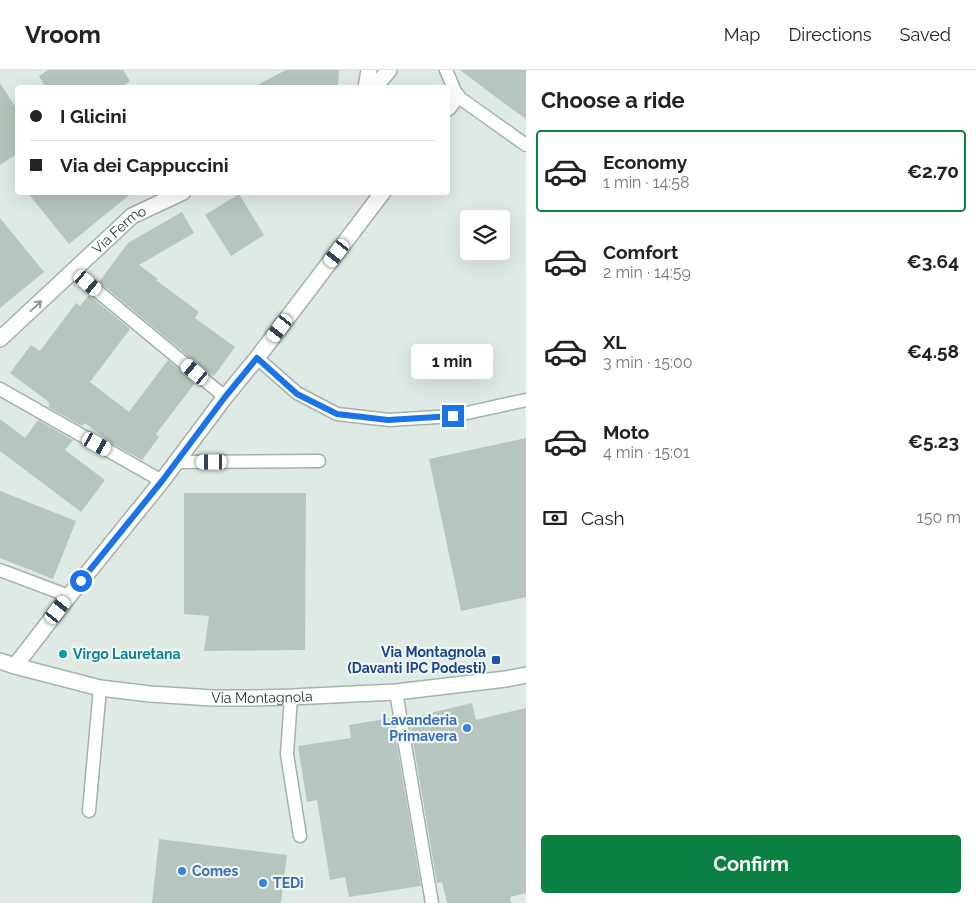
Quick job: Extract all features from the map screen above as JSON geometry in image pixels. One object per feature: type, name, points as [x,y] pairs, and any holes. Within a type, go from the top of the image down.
[{"type":"street","points":[[366,85],[369,70]]},
{"type":"street","points":[[376,85],[389,70]]},
{"type":"street","points":[[450,105],[457,96]]},
{"type":"street","name":"Via Fermo","points":[[0,339],[132,216],[177,195]]},
{"type":"street","points":[[15,666],[177,462],[381,195]]},
{"type":"street","name":"Via Montagnola","points":[[0,661],[100,688],[150,694],[214,698],[291,697],[396,692],[506,679],[526,674]]},
{"type":"lane","points":[[446,70],[457,96],[526,145]]},
{"type":"lane","points":[[73,271],[225,397]]},
{"type":"lane","points":[[257,358],[297,394],[337,414],[388,420],[453,416],[526,400]]},
{"type":"lane","points":[[0,389],[162,481]]},
{"type":"lane","points":[[177,462],[319,461]]},
{"type":"lane","points":[[0,570],[69,596]]},
{"type":"lane","points":[[89,810],[100,688]]},
{"type":"lane","points":[[396,692],[432,903]]},
{"type":"lane","points":[[291,697],[286,754],[300,836]]},
{"type":"building","points":[[48,70],[123,70],[130,81],[124,85],[44,85],[39,76]]},
{"type":"building","points":[[286,70],[339,70],[338,85],[257,85]]},
{"type":"building","points":[[460,70],[526,70],[526,119],[505,104]]},
{"type":"building","points":[[0,83],[15,106],[15,155],[0,165]]},
{"type":"building","points":[[29,195],[129,195],[69,244]]},
{"type":"building","points":[[240,195],[264,235],[231,256],[205,215]]},
{"type":"building","points":[[182,212],[194,233],[139,265],[199,312],[195,318],[235,347],[214,376],[99,282],[128,243]]},
{"type":"building","points":[[0,218],[44,272],[0,308]]},
{"type":"building","points":[[89,295],[130,329],[90,382],[129,412],[168,360],[195,383],[156,434],[159,437],[142,460],[113,444],[85,423],[82,426],[48,407],[49,402],[10,373],[31,345],[40,351],[76,303],[80,306]]},
{"type":"building","points":[[0,419],[25,438],[38,420],[73,440],[65,450],[105,480],[81,512],[0,451]]},
{"type":"building","points":[[526,438],[526,597],[461,611],[429,459]]},
{"type":"building","points":[[0,491],[76,521],[53,579],[0,558]]},
{"type":"building","points":[[184,493],[306,493],[305,650],[204,651],[209,616],[184,614]]},
{"type":"building","points":[[472,703],[476,720],[526,708],[526,893],[510,897],[511,903],[447,903],[442,882],[437,883],[409,718]]},
{"type":"building","points":[[391,718],[421,886],[349,897],[345,877],[330,880],[317,800],[307,802],[298,746],[351,738],[349,725]]},
{"type":"building","points":[[159,839],[287,855],[281,903],[152,903]]},
{"type":"place","name":"Virgo Lauretana","points":[[63,654]]},
{"type":"place","name":"Via Montagnola (Davanti IPC Podesti)","points":[[496,660]]},
{"type":"place","name":"Lavanderia Primavera","points":[[467,728]]},
{"type":"place","name":"Comes","points":[[182,871]]},
{"type":"place","name":"TEDi","points":[[263,883]]},
{"type":"route","points":[[81,581],[162,481],[257,358],[297,394],[337,414],[388,420],[453,416]]}]
